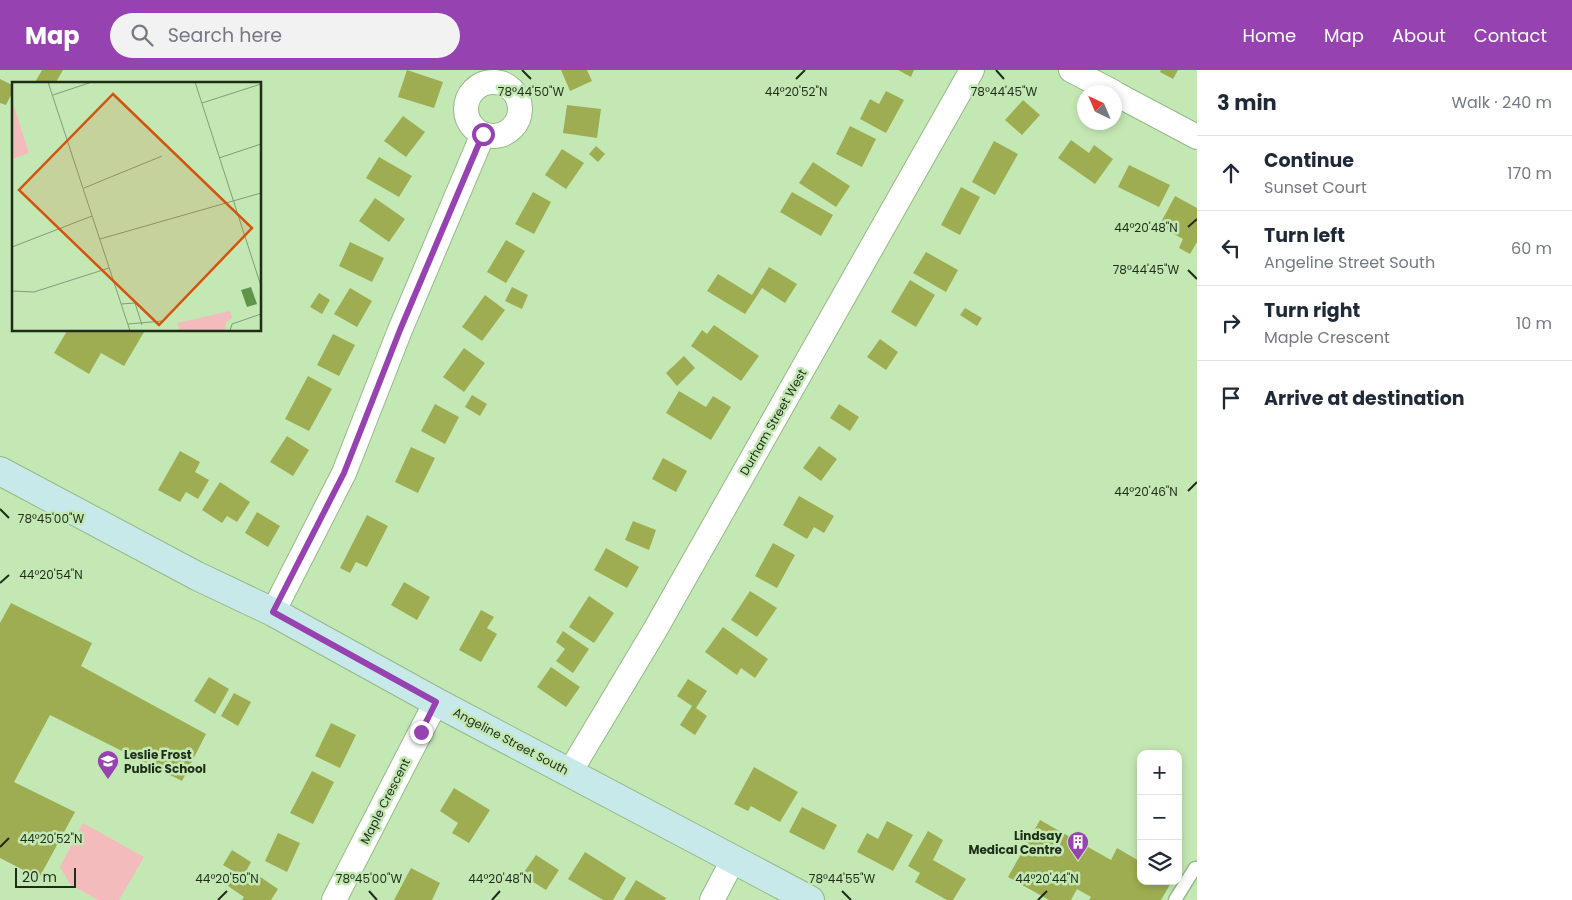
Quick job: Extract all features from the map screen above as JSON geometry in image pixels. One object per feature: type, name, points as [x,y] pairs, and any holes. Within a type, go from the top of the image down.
[{"type":"main road","name":"Angeline Street South","points":[[0,471],[197,576],[273,612],[436,702],[810,900]]},
{"type":"street","name":"Durham Street West","points":[[570,772],[655,630],[972,70]]},
{"type":"street","points":[[1071,70],[1099,85]]},
{"type":"street","points":[[1122,97],[1197,137]]},
{"type":"street","points":[[273,612],[344,473],[400,330],[483,134]]},
{"type":"street","name":"Maple Crescent","points":[[334,900],[436,702]]},
{"type":"street","points":[[712,900],[733,860]]},
{"type":"lane","points":[[1175,900],[1195,868]]},
{"type":"shaded area","points":[[83,823],[144,857],[119,900],[98,900],[70,884],[60,867]]},
{"type":"building","points":[[42,70],[63,70],[56,82],[35,82]]},
{"type":"building","points":[[407,70],[443,82],[434,108],[398,97]]},
{"type":"building","points":[[561,70],[587,70],[592,81],[570,91]]},
{"type":"building","points":[[898,70],[914,70],[911,77]]},
{"type":"building","points":[[1161,70],[1178,70],[1173,79],[1160,72]]},
{"type":"building","points":[[0,79],[12,85],[12,93],[6,105],[0,103]]},
{"type":"building","points":[[886,91],[904,100],[886,133],[860,119],[870,99],[879,104]]},
{"type":"building","points":[[1023,100],[1040,115],[1022,135],[1005,120]]},
{"type":"building","points":[[567,105],[601,109],[597,138],[563,133]]},
{"type":"building","points":[[403,116],[425,132],[406,157],[384,141]]},
{"type":"building","points":[[850,126],[876,139],[862,167],[836,154]]},
{"type":"building","points":[[1071,140],[1089,153],[1094,145],[1113,159],[1095,184],[1058,158]]},
{"type":"building","points":[[994,141],[1018,154],[995,195],[972,182]]},
{"type":"building","points":[[596,146],[605,154],[598,162],[589,154]]},
{"type":"building","points":[[562,149],[584,163],[566,189],[545,175]]},
{"type":"building","points":[[379,157],[412,176],[399,197],[366,178]]},
{"type":"building","points":[[813,162],[850,186],[836,207],[799,183]]},
{"type":"building","points":[[1129,165],[1170,185],[1159,207],[1118,187]]},
{"type":"building","points":[[961,187],[980,197],[960,235],[941,225]]},
{"type":"building","points":[[533,192],[551,202],[534,234],[515,224]]},
{"type":"building","points":[[792,192],[833,215],[821,236],[780,212]]},
{"type":"building","points":[[1175,196],[1197,208],[1197,242],[1190,254],[1179,248],[1183,239],[1159,226]]},
{"type":"building","points":[[375,198],[405,219],[389,242],[359,221]]},
{"type":"building","points":[[506,240],[525,251],[506,283],[487,272]]},
{"type":"building","points":[[350,242],[384,258],[372,282],[339,266]]},
{"type":"building","points":[[926,252],[958,270],[946,292],[913,273]]},
{"type":"building","points":[[769,267],[797,284],[785,303],[762,288],[745,314],[707,291],[718,274],[752,295]]},
{"type":"building","points":[[910,280],[935,295],[916,327],[891,312]]},
{"type":"building","points":[[512,287],[528,295],[522,309],[505,301]]},
{"type":"building","points":[[350,288],[372,301],[357,327],[334,314]]},
{"type":"building","points":[[319,293],[330,300],[322,314],[310,307]]},
{"type":"building","points":[[485,295],[505,310],[482,341],[462,327]]},
{"type":"building","points":[[965,308],[982,318],[977,326],[960,315]]},
{"type":"building","points":[[714,325],[759,356],[741,381],[691,346],[702,330],[707,334]]},
{"type":"building","points":[[67,331],[144,332],[124,366],[101,353],[89,374],[54,353]]},
{"type":"building","points":[[333,334],[355,345],[339,376],[317,365]]},
{"type":"building","points":[[880,339],[898,352],[886,370],[867,357]]},
{"type":"building","points":[[464,348],[485,363],[464,392],[443,377]]},
{"type":"building","points":[[684,356],[695,368],[677,386],[666,373]]},
{"type":"building","points":[[308,376],[332,389],[309,431],[285,419]]},
{"type":"building","points":[[679,391],[706,407],[713,396],[731,407],[711,440],[666,413]]},
{"type":"building","points":[[472,395],[487,404],[480,416],[465,407]]},
{"type":"building","points":[[435,404],[459,417],[445,444],[421,431]]},
{"type":"building","points":[[839,404],[859,417],[850,431],[830,418]]},
{"type":"building","points":[[287,436],[309,450],[293,476],[270,462]]},
{"type":"building","points":[[819,446],[837,459],[821,481],[803,468]]},
{"type":"building","points":[[411,447],[435,458],[418,493],[395,482]]},
{"type":"building","points":[[180,451],[200,462],[195,472],[209,480],[198,499],[186,492],[180,502],[158,490]]},
{"type":"building","points":[[663,458],[687,471],[676,492],[652,479]]},
{"type":"building","points":[[220,482],[250,502],[237,522],[227,516],[222,523],[202,510]]},
{"type":"building","points":[[799,496],[834,516],[824,533],[814,527],[807,539],[783,525]]},
{"type":"building","points":[[257,512],[280,526],[268,547],[245,533]]},
{"type":"building","points":[[367,515],[388,526],[367,567],[356,562],[350,573],[340,568]]},
{"type":"building","points":[[633,521],[656,530],[649,550],[625,540]]},
{"type":"building","points":[[773,543],[795,555],[777,588],[755,576]]},
{"type":"building","points":[[606,548],[639,567],[627,588],[594,570]]},
{"type":"building","points":[[404,582],[430,597],[417,620],[391,605]]},
{"type":"building","points":[[750,591],[777,608],[757,637],[731,620]]},
{"type":"building","points":[[589,596],[614,613],[594,643],[569,627]]},
{"type":"building","points":[[11,603],[92,643],[81,666],[206,734],[182,781],[50,715],[14,782],[75,812],[39,878],[0,858],[0,623]]},
{"type":"building","points":[[481,610],[494,617],[487,628],[497,634],[481,662],[459,650]]},
{"type":"building","points":[[723,627],[768,659],[755,678],[741,668],[737,675],[705,652]]},
{"type":"building","points":[[563,631],[589,649],[573,673],[556,661],[565,649],[556,642]]},
{"type":"building","points":[[551,667],[580,687],[566,707],[537,687]]},
{"type":"building","points":[[209,677],[229,689],[215,714],[194,701]]},
{"type":"building","points":[[688,679],[707,691],[696,708],[707,716],[695,735],[680,725],[692,706],[677,696]]},
{"type":"building","points":[[234,693],[251,702],[238,726],[221,716]]},
{"type":"building","points":[[331,723],[356,735],[340,768],[315,756]]},
{"type":"building","points":[[754,767],[798,792],[780,822],[751,806],[748,811],[734,804]]},
{"type":"building","points":[[312,771],[334,782],[313,824],[290,813]]},
{"type":"building","points":[[454,788],[490,810],[469,843],[452,833],[458,823],[440,811]]},
{"type":"building","points":[[802,807],[837,825],[824,850],[789,832]]},
{"type":"building","name":"Lindsay Medical Centre","points":[[1040,820],[1111,860],[1117,848],[1137,860],[1137,885],[1170,885],[1161,900],[1089,900],[1091,897],[1077,889],[1071,900],[1049,900],[1008,877]]},
{"type":"building","points":[[887,821],[913,835],[893,871],[857,852],[867,833],[878,839]]},
{"type":"building","points":[[928,831],[943,840],[933,860],[966,879],[953,900],[947,900],[915,882],[920,873],[908,866]]},
{"type":"building","points":[[278,833],[300,843],[287,872],[265,861]]},
{"type":"building","points":[[232,850],[251,862],[243,877],[223,865]]},
{"type":"building","points":[[585,852],[626,878],[613,900],[603,900],[568,879]]},
{"type":"building","points":[[536,855],[559,870],[546,890],[522,875]]},
{"type":"building","points":[[411,868],[440,883],[432,900],[394,900]]},
{"type":"building","points":[[256,874],[278,889],[271,900],[242,900],[244,897],[228,886],[235,875],[249,884]]},
{"type":"building","points":[[636,880],[666,898],[665,900],[624,900]]},
{"type":"place","name":"Leslie Frost Public School","points":[[108,780]]},
{"type":"place","name":"Lindsay Medical Centre","points":[[1078,861]]},
{"type":"route","points":[[421,732],[436,702],[273,612],[344,473],[400,330],[483,134]]}]
